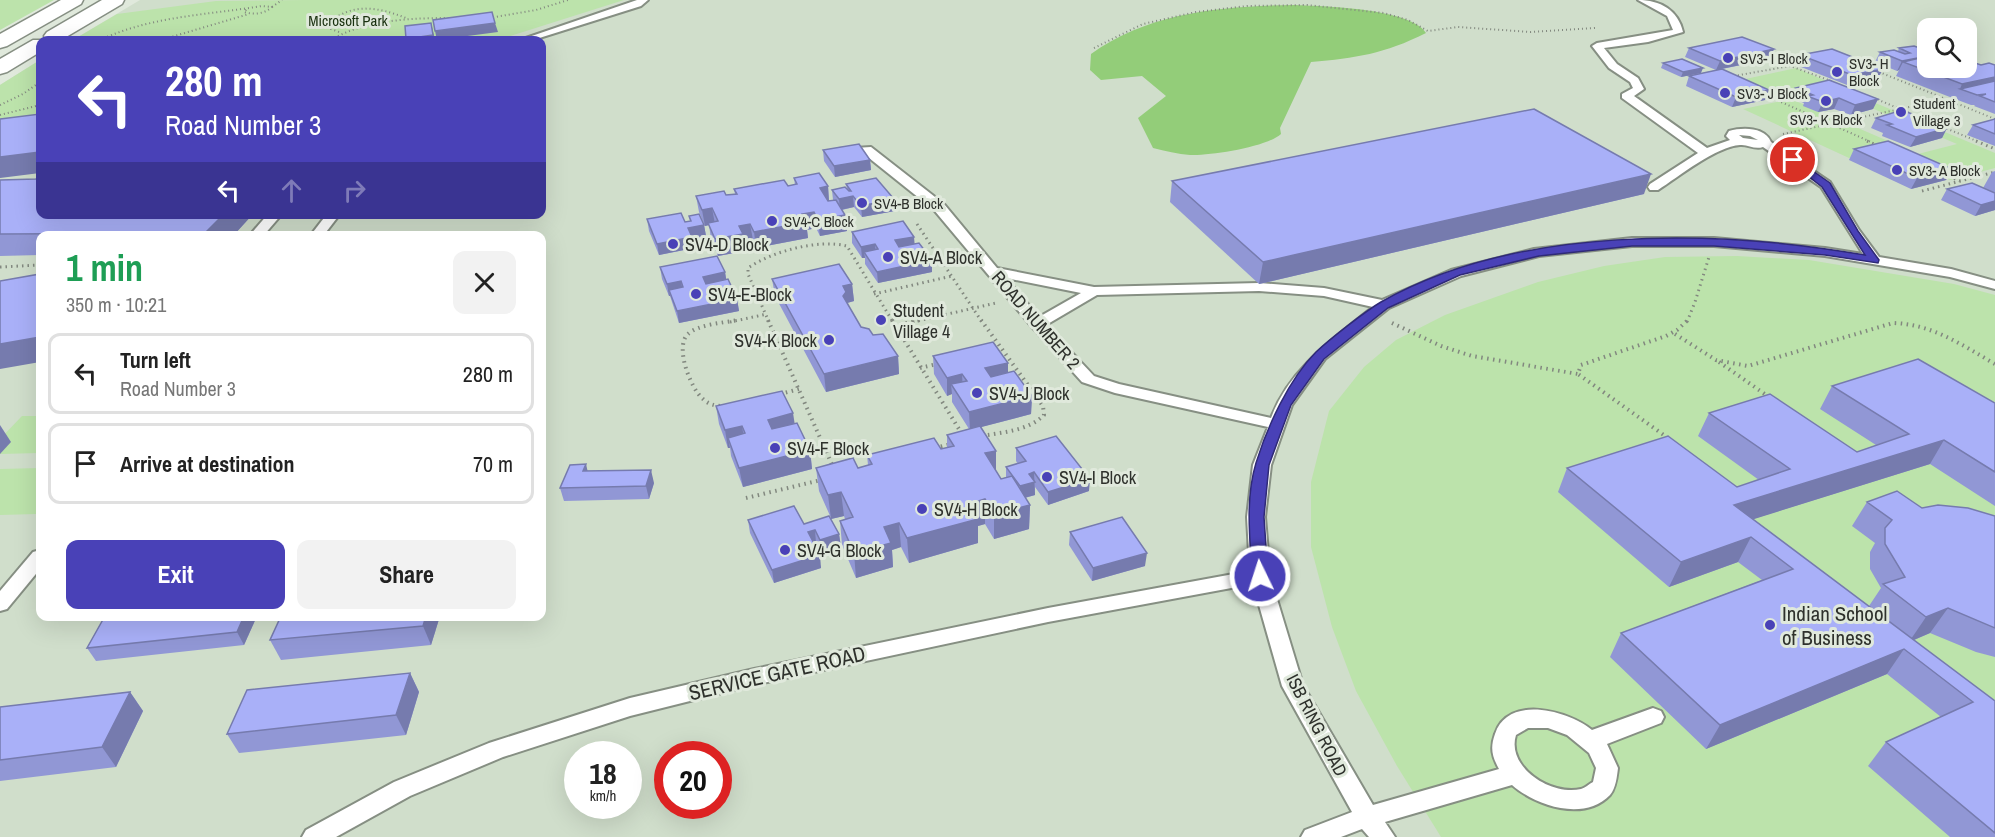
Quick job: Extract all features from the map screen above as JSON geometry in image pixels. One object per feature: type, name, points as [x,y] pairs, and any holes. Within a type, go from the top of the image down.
[{"type":"main road","points":[[0,42],[74,0]]},
{"type":"main road","points":[[53,36],[115,0]]},
{"type":"main road","points":[[0,68],[36,46]]},
{"type":"lane","points":[[538,36],[638,4],[643,0]]},
{"type":"lane","points":[[1643,0],[1672,14],[1678,32],[1597,46],[1613,66],[1634,80],[1639,89],[1626,96],[1706,153]]},
{"type":"lane","points":[[1654,187],[1706,153],[1739,141],[1732,136],[1733,133],[1742,131],[1756,134],[1765,138],[1766,143],[1826,185],[1853,231],[1874,260]]},
{"type":"lane","name":"ROAD NUMBER 2","points":[[834,153],[867,150],[939,207],[1037,324],[1088,379],[1116,388],[1277,424]]},
{"type":"lane","points":[[260,231],[271,219]]},
{"type":"lane","points":[[320,231],[330,219]]},
{"type":"lane","name":"ISB RING ROAD","points":[[1383,837],[1367,818],[1293,686],[1260,576],[1256,517],[1262,465],[1284,405],[1320,356],[1378,310],[1456,273],[1539,252],[1632,242],[1714,243],[1825,252],[1951,273],[1995,285]]},
{"type":"lane","points":[[992,271],[1094,291],[1259,287],[1324,292],[1378,310]]},
{"type":"lane","points":[[1037,324],[1094,291]]},
{"type":"lane","points":[[0,604],[36,562]]},
{"type":"lane","name":"SERVICE GATE ROAD","points":[[314,837],[402,789],[497,750],[630,707],[754,676],[1036,617],[1260,576]]},
{"type":"lane","points":[[1590,741],[1653,717]]},
{"type":"lane","points":[[1524,719],[1549,719],[1575,729],[1590,741],[1597,747],[1607,768],[1603,787],[1586,799],[1559,800],[1532,789],[1511,769],[1502,748],[1507,730],[1524,719]]},
{"type":"lane","points":[[1313,837],[1367,818],[1516,774]]},
{"type":"path","points":[[175,36],[249,14],[269,11],[282,0]]},
{"type":"path","points":[[485,18],[536,10],[568,0]]},
{"type":"path","points":[[1094,48],[1130,29],[1168,17],[1219,8],[1257,5],[1307,5],[1384,13],[1408,20],[1428,31],[1458,27],[1531,33],[1598,27]]},
{"type":"path","points":[[111,36],[135,27],[198,12],[247,9],[257,6],[272,7]]},
{"type":"path","points":[[339,33],[331,29],[328,24],[332,18],[356,6],[378,8],[406,19]]},
{"type":"path","points":[[247,9],[244,12],[249,14]]},
{"type":"path","points":[[335,36],[339,33],[406,19],[465,18]]},
{"type":"path","points":[[1733,80],[1734,76],[1784,66],[1797,67],[1839,84]]},
{"type":"path","points":[[1875,70],[1995,119]]},
{"type":"path","points":[[0,105],[36,85]]},
{"type":"path","points":[[1754,90],[1884,148]]},
{"type":"path","points":[[1870,97],[1933,123]]},
{"type":"path","points":[[1790,133],[1947,99]]},
{"type":"path","points":[[0,115],[36,106]]},
{"type":"path","points":[[1943,127],[1995,149]]},
{"type":"path","points":[[1938,172],[1960,182]]},
{"type":"path","points":[[1922,191],[1995,172]]},
{"type":"path","points":[[916,224],[1043,406],[1044,415],[1036,423],[977,438]]},
{"type":"path","points":[[837,476],[748,268],[761,260],[824,244],[838,243],[846,246],[966,440]]},
{"type":"path","points":[[1578,374],[1581,365],[1597,357],[1674,334],[1687,323],[1714,243]]},
{"type":"path","points":[[0,267],[36,265]]},
{"type":"path","points":[[874,294],[952,276]]},
{"type":"path","points":[[894,326],[974,309]]},
{"type":"path","points":[[1378,310],[1441,346],[1472,356],[1578,374],[1672,441]]},
{"type":"path","points":[[722,406],[710,406],[696,393],[681,348],[682,341],[687,333],[696,329],[767,314]]},
{"type":"path","points":[[1716,360],[1748,366],[1893,323],[1909,322],[1927,327],[1995,364]]},
{"type":"path","points":[[1674,334],[1773,400]]},
{"type":"path","points":[[920,368],[943,363]]},
{"type":"path","points":[[777,394],[800,389]]},
{"type":"path","points":[[933,449],[955,443]]},
{"type":"path","points":[[746,498],[825,479]]},
{"type":"shaded area","points":[[140,0],[1995,0],[1995,837],[0,837],[0,85],[36,62],[36,219],[546,219],[546,36],[80,36]]},
{"type":"shaded area","points":[[1293,5],[1385,13],[1403,18],[1426,33],[1397,46],[1370,54],[1311,62],[1280,128],[1281,134],[1274,139],[1251,147],[1211,154],[1185,155],[1153,148],[1138,118],[1166,96],[1142,76],[1101,80],[1090,70],[1091,54],[1114,40],[1162,20],[1240,7]]},
{"type":"green space","points":[[0,0],[54,0],[0,30]]},
{"type":"green space","name":"Microsoft Park","points":[[624,0],[511,36],[80,36],[117,14],[216,1]]},
{"type":"green space","points":[[36,62],[36,116],[0,120],[0,85]]},
{"type":"green space","points":[[1796,68],[1834,84],[1778,96],[1741,80]]},
{"type":"green space","points":[[1842,89],[1995,153],[1995,168],[1950,180],[1883,150],[1849,158],[1743,109],[1791,99],[1918,154],[1957,144],[1831,91]]},
{"type":"green space","points":[[1737,256],[1809,260],[1954,284],[1995,295],[1995,837],[1441,837],[1397,766],[1356,691],[1332,627],[1311,547],[1311,482],[1329,411],[1364,367],[1396,340],[1445,315],[1538,282],[1604,266],[1665,257]]},
{"type":"green space","points":[[22,416],[36,416],[36,453],[0,454],[0,439]]},
{"type":"green space","points":[[36,468],[36,514],[0,515],[0,469]]},
{"type":"building","points":[[492,12],[495,23],[435,31],[433,20]]},
{"type":"building","points":[[431,23],[433,35],[406,36],[405,26]]},
{"type":"building","points":[[1742,37],[1774,49],[1720,61],[1689,48]]},
{"type":"building","points":[[1917,47],[1917,58],[1902,61],[1880,52],[1894,50],[1905,54],[1910,53],[1899,48]]},
{"type":"building","points":[[1832,49],[1883,69],[1852,75],[1800,55]]},
{"type":"building","points":[[1682,59],[1703,68],[1683,72],[1663,63]]},
{"type":"building","points":[[1917,59],[1917,67],[1903,62]]},
{"type":"building","points":[[1977,64],[1995,65],[1995,77],[1962,84],[1946,78],[1977,78]]},
{"type":"building","points":[[1722,69],[1769,90],[1736,97],[1689,76]]},
{"type":"building","points":[[1829,80],[1878,99],[1855,105],[1839,98],[1823,102],[1807,96],[1813,95],[1796,88]]},
{"type":"building","points":[[1995,81],[1995,102],[1980,96],[1986,94],[1977,95],[1960,89]]},
{"type":"building","points":[[1534,109],[1651,174],[1263,262],[1172,181]]},
{"type":"building","points":[[1902,110],[1947,128],[1916,137],[1876,118]]},
{"type":"building","points":[[36,114],[36,152],[0,157],[0,119]]},
{"type":"building","points":[[1995,119],[1995,134],[1973,125]]},
{"type":"building","points":[[1888,141],[1952,169],[1917,178],[1854,149]]},
{"type":"building","points":[[859,144],[870,160],[834,166],[823,150]]},
{"type":"building","points":[[819,173],[828,186],[820,188],[828,201],[836,200],[845,215],[818,220],[814,212],[802,214],[806,222],[754,232],[750,224],[739,226],[743,234],[715,239],[708,223],[718,221],[712,208],[702,210],[696,196],[724,191],[726,195],[737,194],[734,189],[784,180],[788,186],[797,184],[794,178]]},
{"type":"building","points":[[876,178],[894,199],[861,206],[853,196],[839,199],[832,190],[845,187],[851,191],[846,184]]},
{"type":"building","points":[[36,179],[36,219],[219,219],[207,231],[36,231],[36,234],[0,234],[0,180]]},
{"type":"building","points":[[1972,183],[1995,193],[1995,201],[1981,205],[1947,189]]},
{"type":"building","points":[[681,213],[685,222],[691,221],[689,216],[699,214],[704,225],[688,228],[692,237],[657,244],[647,219]]},
{"type":"building","points":[[903,221],[914,237],[895,240],[899,247],[919,243],[932,260],[877,272],[864,252],[878,249],[875,244],[861,247],[852,232]]},
{"type":"building","points":[[717,256],[725,272],[703,277],[706,284],[728,279],[737,299],[677,311],[669,290],[683,287],[681,281],[667,284],[660,267]]},
{"type":"building","name":"SV4-K Block","points":[[839,264],[852,284],[843,286],[846,292],[843,296],[861,327],[869,329],[873,335],[883,334],[898,356],[824,374],[772,279]]},
{"type":"building","points":[[36,275],[36,338],[0,344],[0,281]]},
{"type":"building","points":[[993,342],[1008,363],[985,368],[991,377],[1014,371],[1032,396],[969,412],[951,384],[967,381],[962,374],[947,378],[933,356]]},
{"type":"building","name":"Indian School of Business","points":[[1918,359],[1995,403],[1995,472],[1944,440],[1734,505],[1995,701],[1995,833],[1886,742],[1973,702],[1904,649],[1720,725],[1621,633],[1793,569],[1751,537],[1681,562],[1567,468],[1668,436],[1737,487],[1790,469],[1709,413],[1770,394],[1857,452],[1909,434],[1832,386]]},
{"type":"building","points":[[782,391],[793,413],[768,420],[772,429],[797,423],[810,450],[739,468],[728,438],[745,433],[742,426],[725,430],[716,406]]},
{"type":"building","name":"SV4-H Block","points":[[980,426],[996,451],[985,453],[1001,479],[1012,476],[1030,505],[994,514],[985,499],[969,504],[978,519],[907,538],[899,523],[884,527],[891,543],[854,553],[840,521],[853,517],[841,492],[828,495],[816,468],[853,458],[858,468],[872,464],[867,455],[934,438],[941,449],[954,446],[947,435]]},
{"type":"building","name":"SV4-I Block","points":[[1056,436],[1090,479],[1048,492],[1034,472],[1029,474],[1035,482],[1020,486],[1006,467],[1026,461],[1016,448]]},
{"type":"building","points":[[586,464],[583,471],[651,470],[646,486],[560,488],[570,465]]},
{"type":"building","points":[[1897,491],[1922,508],[1938,505],[1968,508],[1995,516],[1995,628],[1948,608],[1926,617],[1883,584],[1905,577],[1885,544],[1885,528],[1892,520],[1867,502]]},
{"type":"building","name":"SV4-G Block","points":[[794,506],[804,524],[829,516],[839,534],[820,540],[815,530],[808,532],[820,555],[772,570],[748,520]]},
{"type":"building","points":[[1122,517],[1147,553],[1093,568],[1070,532]]},
{"type":"building","points":[[102,621],[242,621],[237,632],[87,648]]},
{"type":"building","points":[[279,621],[424,621],[423,626],[270,640]]},
{"type":"building","points":[[410,673],[396,715],[227,734],[247,690]]},
{"type":"building","points":[[130,692],[102,747],[0,760],[0,707]]},
{"type":"place","name":"SV3- I Block","points":[[1728,58]]},
{"type":"place","name":"SV3- H Block","points":[[1837,72]]},
{"type":"place","name":"SV3- J Block","points":[[1725,93]]},
{"type":"place","name":"SV3- K Block","points":[[1826,101]]},
{"type":"place","name":"Student Village 3","points":[[1901,112]]},
{"type":"place","name":"SV3- A Block","points":[[1897,170]]},
{"type":"place","name":"SV4-B Block","points":[[862,203]]},
{"type":"place","name":"SV4-C Block","points":[[772,221]]},
{"type":"place","name":"SV4-D Block","points":[[673,244]]},
{"type":"place","name":"SV4-A Block","points":[[888,257]]},
{"type":"place","name":"SV4-E-Block","points":[[696,294]]},
{"type":"place","name":"Student Village 4","points":[[881,320]]},
{"type":"place","name":"SV4-K Block","points":[[829,340]]},
{"type":"place","name":"SV4-J Block","points":[[977,393]]},
{"type":"place","name":"SV4-F Block","points":[[775,448]]},
{"type":"place","name":"SV4-I Block","points":[[1047,477]]},
{"type":"place","name":"SV4-H Block","points":[[922,509]]},
{"type":"place","name":"SV4-G Block","points":[[785,550]]},
{"type":"place","name":"Indian School of Business","points":[[1770,625]]},
{"type":"route","points":[[1260,576],[1256,517],[1262,465],[1284,405],[1320,356],[1384,305],[1456,273],[1539,252],[1632,242],[1714,243],[1825,252],[1874,260],[1853,231],[1826,185],[1793,160]]}]
